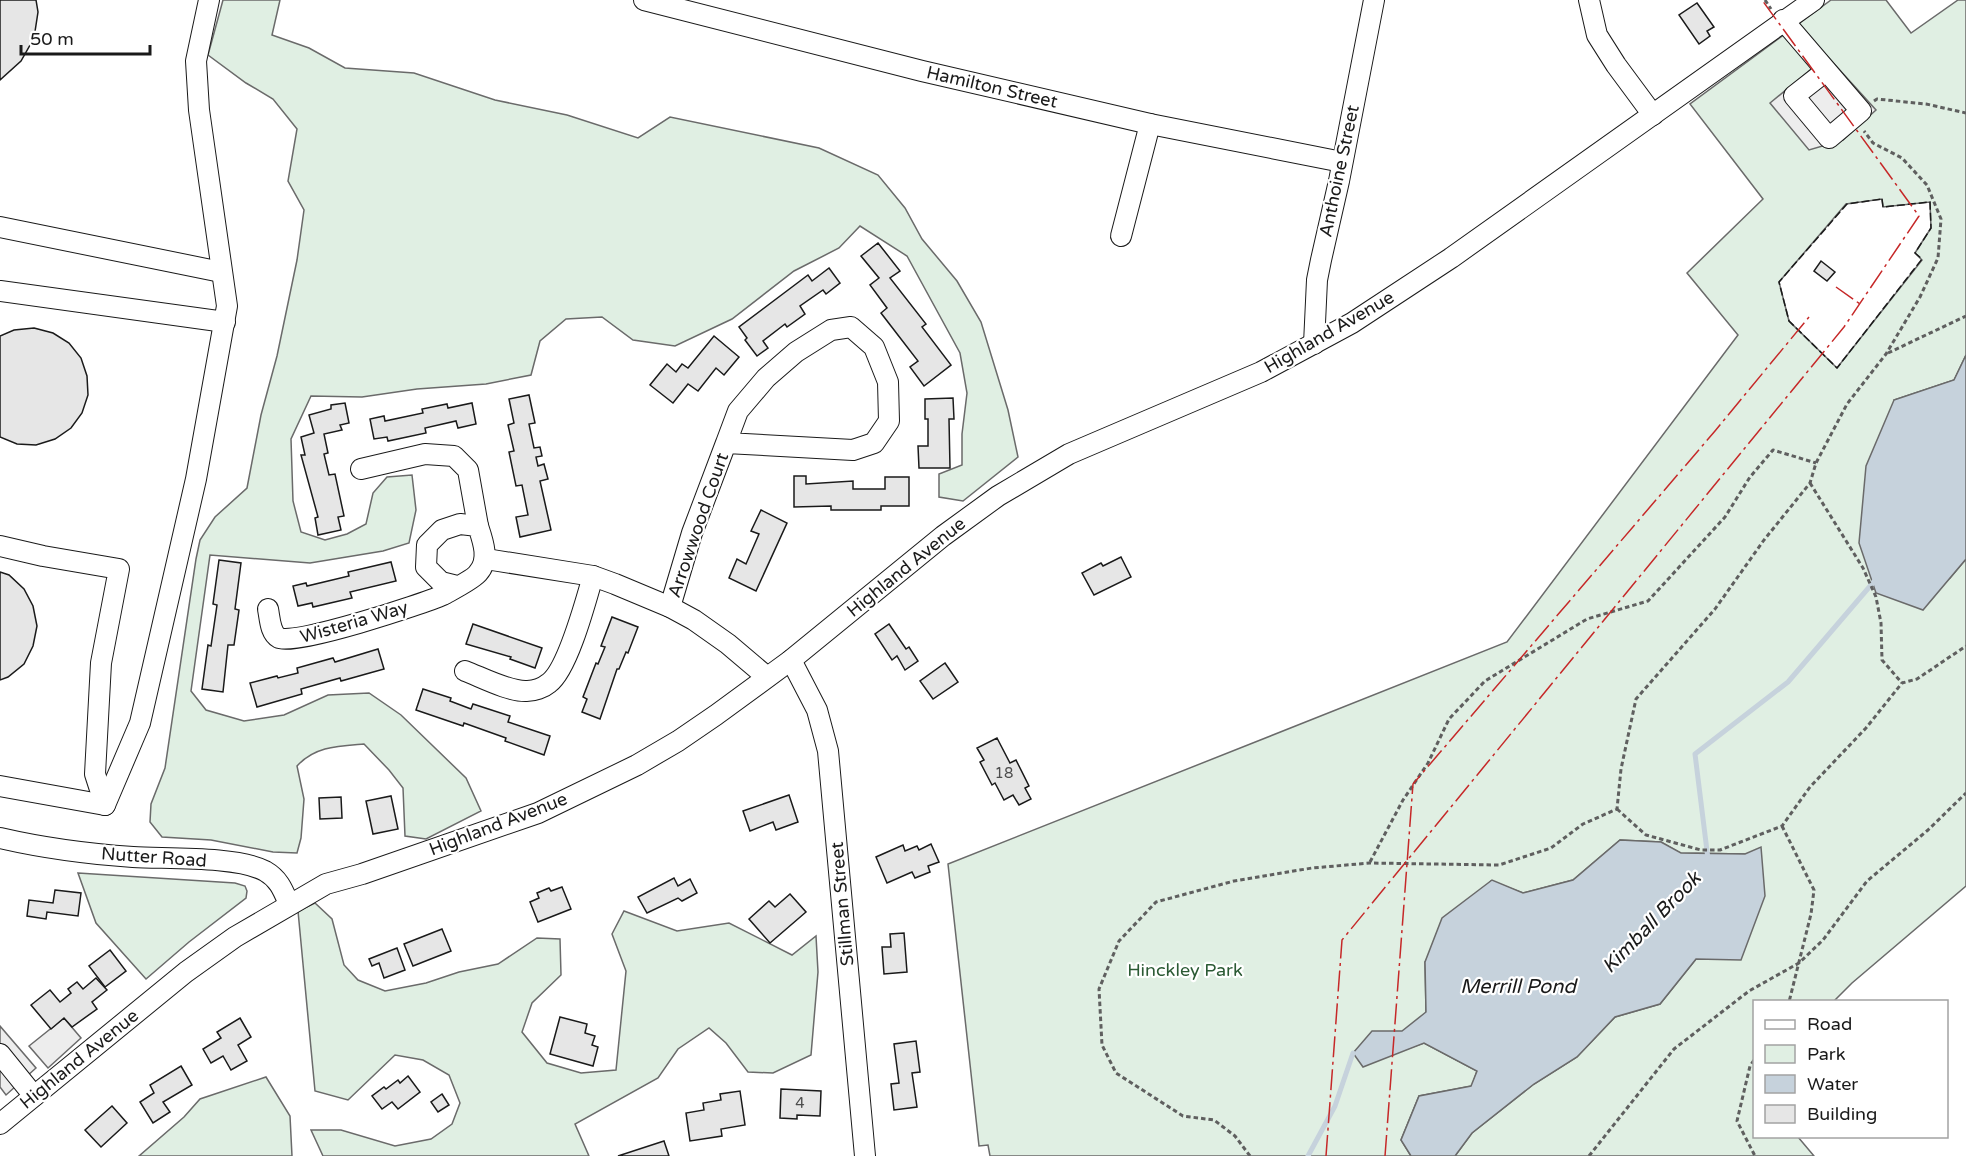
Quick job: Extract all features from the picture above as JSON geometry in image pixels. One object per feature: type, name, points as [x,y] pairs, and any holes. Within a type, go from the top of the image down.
[{"type":"street","points":[[105,806],[140,723],[196,479],[225,322],[227,306],[199,110],[196,61],[210,0]]},
{"type":"street","name":"Hamilton Street","points":[[644,0],[680,4],[922,71],[1149,124],[1342,162]]},
{"type":"street","name":"Anthoine Street","points":[[1314,344],[1317,280],[1374,0]]},
{"type":"street","points":[[1589,0],[1597,35],[1653,115]]},
{"type":"street","name":"Highland Avenue","points":[[0,1124],[186,972],[235,937],[326,884],[362,874],[538,813],[637,765],[678,741],[791,660],[943,536],[998,496],[1069,454],[1261,372],[1352,323],[1451,258],[1653,115],[1777,15],[1814,0]]},
{"type":"street","points":[[1777,15],[1826,71],[1858,114],[1829,138],[1794,96],[1826,71]]},
{"type":"street","points":[[1121,236],[1149,124]]},
{"type":"street","points":[[0,227],[221,272]]},
{"type":"street","points":[[0,291],[225,322]]},
{"type":"street","name":"Arrowwood Court","points":[[670,607],[695,525],[738,411],[766,378],[796,352],[831,330],[851,327],[874,347],[888,382],[889,421],[874,443],[854,450],[726,443]]},
{"type":"street","points":[[361,469],[425,454],[454,456],[468,470],[486,559],[480,572],[471,580],[457,586],[441,582],[426,567],[427,546],[441,530],[460,524],[478,526]]},
{"type":"street","points":[[0,546],[119,569],[101,663],[95,774],[105,806]]},
{"type":"street","points":[[486,559],[593,576],[670,607],[694,620],[728,644],[767,677]]},
{"type":"street","points":[[465,671],[525,691],[538,689],[550,683],[560,669],[577,629],[593,576]]},
{"type":"street","name":"Wisteria Way","points":[[268,609],[272,632],[280,638],[289,640],[327,632],[399,611],[444,594],[457,586]]},
{"type":"street","name":"Stillman Street","points":[[791,660],[817,710],[828,751],[865,1156]]},
{"type":"street","points":[[0,786],[105,806]]},
{"type":"street","name":"Nutter Road","points":[[0,838],[74,851],[130,857],[236,862],[265,871],[280,882],[289,904]]},
{"type":"street","points":[[0,1054],[34,1096]]},
{"type":"path","points":[[1766,0],[1777,15]]},
{"type":"path","points":[[1617,809],[1621,769],[1636,699],[1715,609],[1764,540],[1810,483],[1816,463],[1847,404],[1886,354],[1920,297],[1938,258],[1941,219],[1927,185],[1902,158],[1873,143],[1858,114],[1877,99],[1926,104],[1966,113]]},
{"type":"path","points":[[1886,354],[1966,316]]},
{"type":"path","points":[[1370,863],[1403,800],[1428,763],[1449,719],[1485,681],[1587,619],[1648,601],[1725,517],[1750,477],[1773,450],[1816,463]]},
{"type":"path","points":[[1810,483],[1863,568],[1876,597],[1881,623],[1882,660],[1902,683]]},
{"type":"path","points":[[1617,809],[1646,835],[1701,850],[1720,850],[1782,826],[1810,787],[1866,728],[1902,683],[1917,679],[1966,646]]},
{"type":"path","points":[[1589,1156],[1674,1049],[1749,991],[1799,963],[1823,940],[1867,880],[1928,830],[1966,793]]},
{"type":"path","points":[[1250,1156],[1235,1136],[1215,1120],[1183,1116],[1116,1073],[1102,1045],[1099,989],[1119,941],[1156,903],[1234,881],[1275,873],[1370,863],[1499,865],[1551,848],[1583,824],[1617,809]]},
{"type":"path","points":[[1782,826],[1814,890],[1811,914],[1790,1000]]},
{"type":"path","points":[[1753,1062],[1750,1066],[1737,1120],[1755,1156]]},
{"type":"green space","points":[[223,0],[280,0],[272,35],[309,48],[345,68],[414,73],[495,100],[567,115],[638,138],[670,117],[819,148],[878,175],[905,208],[922,239],[957,281],[981,322],[1008,410],[1018,457],[963,501],[939,497],[939,474],[962,465],[962,434],[967,393],[960,353],[907,256],[860,226],[839,248],[794,271],[732,319],[675,346],[633,340],[602,317],[566,319],[540,341],[531,375],[486,384],[417,389],[362,397],[311,396],[291,439],[293,501],[301,532],[325,540],[347,534],[366,524],[373,493],[387,477],[412,475],[416,510],[409,543],[383,551],[310,563],[210,555],[191,691],[206,710],[244,721],[284,715],[328,695],[369,693],[401,715],[466,778],[481,811],[426,839],[405,836],[403,788],[364,744],[320,751],[304,759],[297,766],[304,799],[301,838],[297,853],[273,852],[211,840],[162,837],[150,822],[151,804],[165,768],[200,540],[215,517],[247,488],[261,415],[277,356],[297,260],[304,210],[288,181],[297,129],[273,99],[246,83],[208,55]]},
{"type":"green space","name":"Hinckley Park","points":[[1831,0],[1886,0],[1911,33],[1958,0],[1966,0],[1966,355],[1954,380],[1894,400],[1950,578],[1966,559],[1966,886],[1835,1000],[1753,1000],[1753,1138],[1799,1138],[1814,1156],[1455,1156],[1472,1133],[1534,1084],[1577,1057],[1615,1017],[1660,1004],[1696,959],[1745,854],[1680,853],[1661,842],[1620,840],[1573,880],[1523,893],[1491,881],[1425,962],[1426,1012],[1407,1049],[1424,1043],[1477,1071],[1472,1086],[1419,1096],[1401,1140],[1411,1156],[990,1156],[988,1145],[979,1146],[948,864],[1507,642],[1738,335],[1687,273],[1763,199],[1690,104]],"holes":[[[1882,199],[1883,207],[1930,202],[1931,228],[1915,253],[1922,260],[1837,368],[1789,321],[1779,282],[1846,204]]]},
{"type":"green space","points":[[78,873],[235,883],[245,886],[247,891],[246,898],[146,979],[96,923]]},
{"type":"green space","points":[[315,903],[332,919],[344,965],[358,980],[385,991],[498,964],[537,938],[560,939],[561,975],[532,1003],[522,1032],[547,1063],[581,1073],[616,1070],[626,971],[612,934],[624,911],[677,931],[729,923],[792,955],[816,936],[818,972],[811,1055],[773,1073],[748,1072],[726,1043],[709,1028],[678,1049],[658,1078],[575,1124],[589,1156],[323,1156],[311,1130],[341,1130],[395,1146],[431,1139],[452,1124],[460,1103],[449,1075],[423,1060],[395,1055],[348,1100],[315,1091],[298,911]]},
{"type":"green space","points":[[266,1077],[290,1116],[292,1156],[139,1156],[184,1117],[200,1099]]},
{"type":"shaded area","points":[[1827,56],[1876,110],[1843,140],[1809,150],[1770,103]]},
{"type":"shaded area","points":[[64,1018],[81,1038],[48,1068],[29,1046]]},
{"type":"shaded area","points":[[0,1026],[36,1068],[6,1095],[0,1087]]},
{"type":"water","points":[[1966,355],[1966,559],[1923,610],[1876,593],[1859,543],[1866,466],[1894,400],[1954,380]]},
{"type":"water","name":"Merrill Pond","points":[[1620,840],[1661,842],[1681,853],[1745,854],[1761,847],[1765,896],[1741,960],[1696,959],[1660,1004],[1615,1017],[1577,1057],[1534,1084],[1472,1133],[1455,1156],[1411,1156],[1401,1140],[1419,1096],[1471,1086],[1477,1071],[1424,1043],[1363,1067],[1353,1053],[1372,1031],[1402,1031],[1426,1012],[1425,962],[1442,918],[1492,880],[1523,893],[1573,880]]},
{"type":"building","points":[[0,0],[36,0],[38,12],[34,38],[21,61],[0,80]]},
{"type":"building","points":[[1697,3],[1714,27],[1707,31],[1710,36],[1699,44],[1679,15]]},
{"type":"building","points":[[878,243],[900,271],[890,278],[926,324],[922,327],[951,365],[924,386],[910,367],[918,361],[881,313],[887,308],[870,285],[879,278],[861,256]]},
{"type":"building","points":[[1821,261],[1835,272],[1827,281],[1814,271]]},
{"type":"building","points":[[829,268],[840,283],[826,294],[823,290],[800,306],[805,314],[787,327],[785,324],[763,341],[768,348],[757,356],[739,327],[808,275],[812,281]]},
{"type":"building","points":[[34,328],[53,333],[69,343],[81,358],[87,376],[88,395],[82,413],[71,428],[55,439],[36,445],[17,444],[0,437],[0,336],[14,330]]},
{"type":"building","points":[[714,336],[739,357],[724,375],[716,368],[698,391],[688,384],[673,403],[650,385],[667,364],[676,372],[682,364],[688,368]]},
{"type":"building","points":[[529,395],[535,423],[529,424],[534,448],[540,447],[542,456],[536,457],[538,466],[544,464],[548,479],[540,481],[551,530],[520,537],[516,517],[528,515],[522,485],[516,486],[509,452],[514,451],[508,425],[514,423],[509,399]]},
{"type":"building","points":[[953,398],[954,419],[949,419],[950,468],[919,468],[918,446],[928,446],[925,399]]},
{"type":"building","points":[[345,403],[349,423],[340,425],[342,430],[324,434],[328,453],[324,454],[329,475],[335,474],[344,516],[338,517],[341,530],[318,535],[315,518],[318,517],[301,455],[305,455],[301,437],[314,433],[309,415],[331,409],[331,405]]},
{"type":"building","points":[[472,403],[476,424],[458,428],[456,421],[425,428],[426,433],[388,441],[387,437],[374,439],[370,419],[384,416],[385,421],[423,413],[422,409],[447,404],[448,408]]},
{"type":"building","points":[[794,476],[806,476],[806,484],[853,481],[853,489],[885,489],[885,477],[909,477],[909,506],[881,506],[881,510],[831,510],[831,506],[794,507]]},
{"type":"building","points":[[761,510],[787,523],[756,591],[729,578],[737,559],[746,564],[759,534],[751,531]]},
{"type":"building","points":[[1121,557],[1131,577],[1094,595],[1082,573],[1101,563],[1103,566]]},
{"type":"building","points":[[219,560],[241,563],[235,609],[239,610],[234,645],[228,645],[223,692],[202,689],[208,645],[211,646],[217,605],[213,604]]},
{"type":"building","points":[[391,562],[396,581],[350,592],[352,598],[313,607],[312,603],[298,606],[293,586],[306,583],[307,586],[349,576],[348,572]]},
{"type":"building","points":[[0,572],[9,575],[24,589],[33,606],[37,626],[33,646],[24,664],[8,677],[0,680]]},
{"type":"building","points":[[612,617],[638,627],[628,653],[626,652],[617,669],[600,719],[582,712],[587,699],[583,697],[605,647],[601,646]]},
{"type":"building","points":[[473,624],[542,648],[535,668],[510,659],[511,657],[466,644]]},
{"type":"building","points":[[889,624],[906,649],[909,647],[918,661],[905,670],[897,656],[892,660],[875,634]]},
{"type":"building","points":[[378,649],[384,669],[301,689],[302,694],[257,707],[250,683],[298,673],[297,668],[333,658],[335,662]]},
{"type":"building","points":[[945,663],[958,682],[933,699],[920,681]]},
{"type":"building","points":[[423,689],[451,698],[450,701],[471,709],[473,704],[510,716],[508,722],[550,736],[544,755],[464,723],[463,726],[416,710]]},
{"type":"building","points":[[997,738],[1010,763],[1016,760],[1029,786],[1025,788],[1031,799],[1019,805],[1013,795],[1004,800],[995,783],[992,785],[980,762],[984,760],[977,748]]},
{"type":"building","points":[[789,795],[798,822],[776,830],[773,822],[750,831],[743,811]]},
{"type":"building","points":[[391,796],[398,829],[373,834],[366,801]]},
{"type":"building","points":[[341,797],[342,818],[320,819],[319,798]]},
{"type":"building","points":[[931,844],[939,862],[928,866],[930,872],[915,878],[912,872],[887,883],[876,857],[903,845],[905,851],[917,846],[919,850]]},
{"type":"building","points":[[674,878],[678,886],[690,879],[697,893],[682,901],[678,898],[647,913],[638,897]]},
{"type":"building","points":[[562,887],[571,909],[538,922],[530,902],[539,898],[537,893],[549,888],[551,891]]},
{"type":"building","points":[[55,890],[81,893],[78,916],[47,912],[46,919],[27,916],[29,900],[53,903]]},
{"type":"building","points":[[790,894],[806,912],[770,943],[749,919],[769,901],[775,907]]},
{"type":"building","points":[[442,929],[451,951],[413,966],[404,944]]},
{"type":"building","points":[[904,933],[907,972],[884,974],[882,947],[891,947],[890,934]]},
{"type":"building","points":[[397,948],[405,970],[384,978],[379,963],[372,966],[369,959]]},
{"type":"building","points":[[110,950],[126,971],[105,987],[89,966]]},
{"type":"building","points":[[96,978],[107,990],[92,1002],[97,1009],[72,1027],[64,1018],[51,1029],[31,1005],[50,990],[60,1002],[71,993],[68,989],[77,982],[83,989]]},
{"type":"building","points":[[560,1017],[587,1024],[585,1033],[595,1036],[592,1045],[598,1047],[593,1066],[550,1054]]},
{"type":"building","points":[[240,1018],[251,1037],[238,1045],[247,1061],[231,1070],[223,1056],[211,1063],[203,1049],[221,1038],[217,1032]]},
{"type":"building","points":[[916,1041],[920,1072],[912,1073],[917,1107],[894,1110],[891,1084],[899,1083],[894,1044]]},
{"type":"building","points":[[181,1066],[192,1085],[163,1102],[170,1112],[153,1123],[140,1102],[154,1093],[150,1085]]},
{"type":"building","points":[[408,1076],[420,1092],[398,1109],[392,1102],[382,1109],[372,1096],[398,1080],[400,1083]]},
{"type":"building","points":[[781,1089],[821,1091],[820,1116],[797,1115],[797,1119],[780,1118]]},
{"type":"building","points":[[740,1091],[745,1125],[721,1129],[722,1136],[690,1141],[686,1113],[704,1110],[703,1103],[721,1100],[720,1094]]},
{"type":"building","points":[[442,1094],[449,1105],[438,1112],[431,1102]]},
{"type":"building","points":[[112,1106],[127,1123],[101,1147],[85,1130]]},
{"type":"building","points":[[664,1141],[669,1156],[618,1156]]},
{"type":"waterway","name":"Kimball Brook","points":[[1708,859],[1695,754],[1788,682],[1877,578]]},
{"type":"waterway","points":[[1308,1156],[1335,1106],[1353,1053]]},
{"type":"fence","points":[[1882,199],[1883,207],[1930,202],[1931,228],[1915,253],[1922,259],[1837,368],[1789,321],[1779,282],[1847,204],[1882,199]]},
{"type":"power","points":[[1326,1156],[1342,940],[1844,327],[1919,216],[1762,0]]},
{"type":"power","points":[[1836,287],[1860,304]]},
{"type":"power","points":[[1385,1156],[1413,784],[1715,431],[1809,317]]}]
